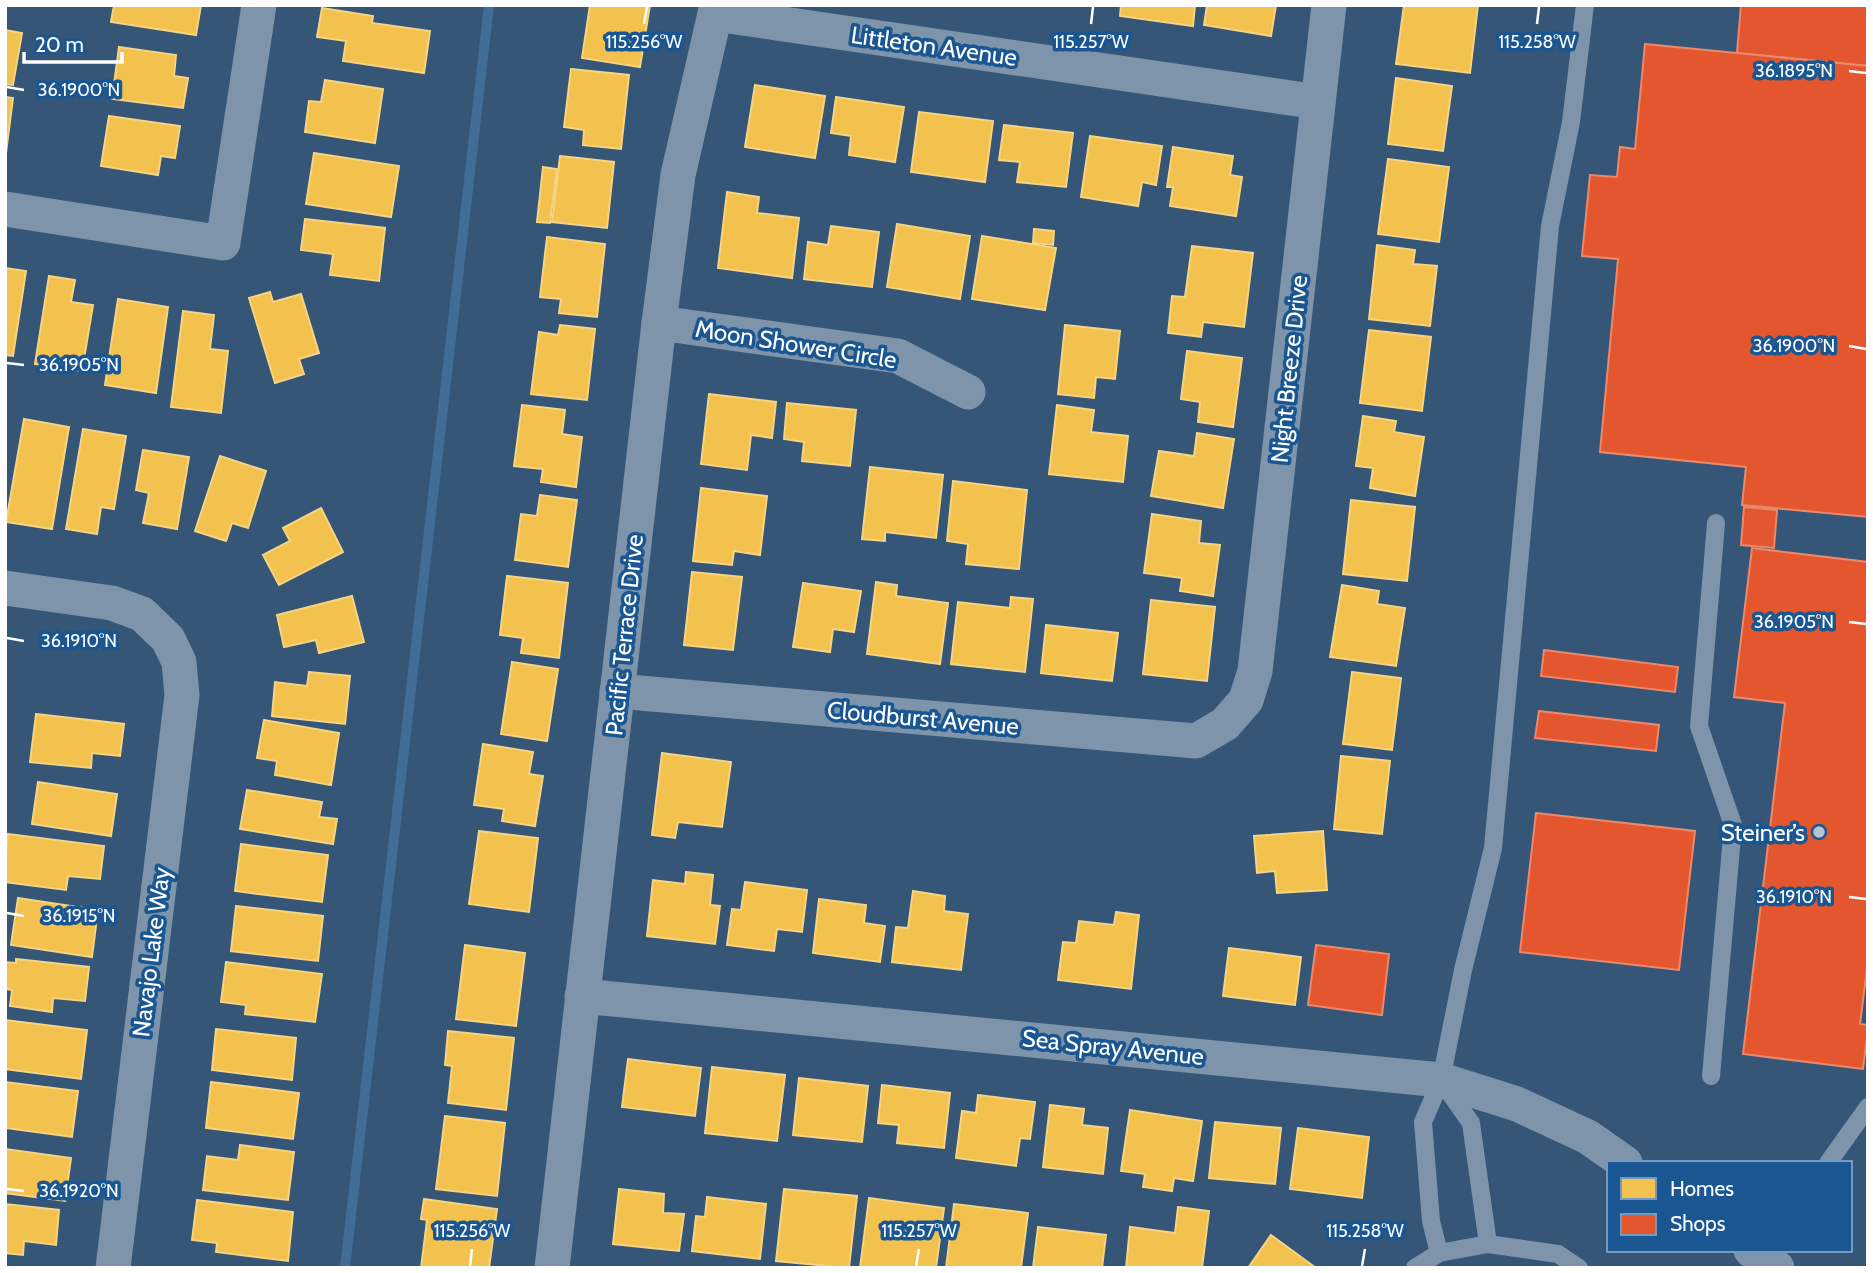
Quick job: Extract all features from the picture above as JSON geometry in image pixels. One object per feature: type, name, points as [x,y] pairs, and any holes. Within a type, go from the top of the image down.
[{"type":"street","points":[[5,209],[223,243],[259,5]]},
{"type":"street","name":"Night Breeze Drive","points":[[1225,724],[1246,700],[1255,671],[1329,5]]},
{"type":"street","name":"Littleton Avenue","points":[[716,10],[1318,102]]},
{"type":"street","name":"Pacific Terrace Drive","points":[[552,1268],[678,175],[716,10]]},
{"type":"street","name":"Moon Shower Circle","points":[[659,323],[898,356],[968,392]]},
{"type":"street","name":"Navajo Lake Way","points":[[5,588],[112,603],[142,614],[168,639],[179,662],[182,695],[113,1268]]},
{"type":"street","name":"Cloudburst Avenue","points":[[617,691],[1196,741],[1225,724]]},
{"type":"street","name":"Sea Spray Avenue","points":[[582,996],[1441,1080],[1517,1104],[1588,1137],[1622,1161]]},
{"type":"lane","points":[[1439,1253],[1431,1221],[1423,1122],[1441,1080],[1463,970],[1493,848],[1550,226],[1571,122],[1585,5]]},
{"type":"lane","points":[[1711,1076],[1733,825],[1699,726],[1716,523]]},
{"type":"lane","points":[[1441,1080],[1471,1123],[1488,1244]]},
{"type":"lane","points":[[1829,1161],[1868,1107]]},
{"type":"lane","points":[[1415,1268],[1439,1253],[1488,1244],[1558,1254],[1579,1268]]},
{"type":"building: Homes","points":[[114,5],[201,5],[196,35],[111,22]]},
{"type":"building: Homes","points":[[590,5],[650,5],[640,67],[582,58]]},
{"type":"building: Homes","points":[[1121,5],[1195,5],[1193,26],[1120,16]]},
{"type":"building: Homes","points":[[1207,5],[1276,5],[1271,36],[1204,25]]},
{"type":"building: Homes","points":[[1404,5],[1478,5],[1470,73],[1396,64]]},
{"type":"building: Homes","points":[[322,8],[373,16],[372,23],[430,31],[424,73],[343,61],[346,41],[317,37]]},
{"type":"building: Homes","points":[[5,30],[22,33],[13,85],[5,84]]},
{"type":"building: Homes","points":[[119,47],[176,55],[174,76],[188,78],[183,108],[112,99]]},
{"type":"building: Homes","points":[[571,69],[629,75],[621,149],[583,145],[584,130],[564,127]]},
{"type":"building: Homes","points":[[1396,78],[1452,86],[1443,151],[1388,144]]},
{"type":"building: Homes","points":[[325,80],[383,89],[375,143],[305,132],[309,101],[321,102]]},
{"type":"building: Homes","points":[[755,85],[825,96],[815,158],[745,147]]},
{"type":"building: Homes","points":[[5,97],[13,98],[6,153],[5,153]]},
{"type":"building: Homes","points":[[836,97],[904,107],[895,162],[849,155],[851,136],[831,133]]},
{"type":"building: Homes","points":[[919,112],[993,121],[985,182],[911,172]]},
{"type":"building: Homes","points":[[109,116],[180,126],[175,158],[161,156],[158,175],[101,166]]},
{"type":"building: Homes","points":[[1004,125],[1073,133],[1066,187],[1017,182],[1020,162],[999,160]]},
{"type":"building: Homes","points":[[1090,136],[1162,146],[1156,185],[1142,182],[1138,206],[1081,197]]},
{"type":"building: Homes","points":[[1173,147],[1233,156],[1230,175],[1242,177],[1236,216],[1170,206],[1173,187],[1167,187]]},
{"type":"building: Homes","points":[[314,153],[399,166],[391,217],[306,204]]},
{"type":"building: Homes","points":[[560,156],[614,162],[607,228],[552,222]]},
{"type":"building: Homes","points":[[1388,159],[1449,167],[1439,242],[1378,234]]},
{"type":"building: Homes","points":[[543,167],[557,169],[550,223],[537,222]]},
{"type":"building: Homes","points":[[727,192],[759,197],[757,213],[799,218],[792,278],[718,268]]},
{"type":"building: Homes","points":[[305,219],[385,228],[379,281],[330,275],[333,254],[301,250]]},
{"type":"building: Homes","points":[[897,224],[970,236],[960,299],[887,287]]},
{"type":"building: Homes","points":[[831,226],[879,232],[872,287],[804,279],[808,242],[828,245]]},
{"type":"building: Homes","points":[[1034,229],[1054,231],[1053,245],[1033,243]]},
{"type":"building: Homes","points":[[982,236],[1056,248],[1045,310],[972,299]]},
{"type":"building: Homes","points":[[547,237],[605,244],[597,317],[559,313],[561,299],[540,297]]},
{"type":"building: Homes","points":[[1377,245],[1415,250],[1413,264],[1437,266],[1430,326],[1369,319]]},
{"type":"building: Homes","points":[[1192,246],[1253,253],[1244,327],[1203,322],[1201,337],[1168,333],[1172,296],[1185,297]]},
{"type":"building: Homes","points":[[5,268],[26,271],[13,356],[5,355]]},
{"type":"building: Homes","points":[[49,276],[75,280],[71,302],[93,305],[82,371],[35,364]]},
{"type":"building: Homes","points":[[270,292],[273,302],[301,294],[319,353],[299,359],[304,374],[275,383],[249,298]]},
{"type":"building: Homes","points":[[118,299],[168,307],[156,393],[105,385]]},
{"type":"building: Homes","points":[[183,311],[214,315],[210,349],[228,351],[221,413],[171,407]]},
{"type":"building: Homes","points":[[560,325],[595,329],[587,400],[531,394],[539,332],[558,335]]},
{"type":"building: Homes","points":[[1065,325],[1120,331],[1115,379],[1096,377],[1094,398],[1058,394]]},
{"type":"building: Homes","points":[[1369,330],[1431,337],[1422,411],[1360,403]]},
{"type":"building: Homes","points":[[1187,351],[1242,358],[1233,427],[1198,422],[1200,402],[1181,399]]},
{"type":"building: Homes","points":[[709,394],[776,402],[772,438],[751,435],[747,470],[701,464]]},
{"type":"building: Homes","points":[[787,403],[856,410],[850,466],[802,461],[804,442],[784,439]]},
{"type":"building: Homes","points":[[522,405],[565,410],[562,434],[582,437],[576,487],[541,482],[543,469],[514,466]]},
{"type":"building: Homes","points":[[1057,405],[1094,410],[1091,432],[1128,436],[1123,482],[1049,474]]},
{"type":"building: Homes","points":[[1363,416],[1396,421],[1394,432],[1424,437],[1415,496],[1370,488],[1373,468],[1356,466]]},
{"type":"building: Homes","points":[[24,419],[69,427],[52,529],[6,522]]},
{"type":"building: Homes","points":[[83,429],[126,436],[114,509],[101,507],[97,534],[66,529]]},
{"type":"building: Homes","points":[[1197,433],[1234,439],[1223,508],[1151,496],[1159,451],[1194,456]]},
{"type":"building: Homes","points":[[143,450],[189,457],[177,529],[143,523],[149,493],[136,490]]},
{"type":"building: Homes","points":[[220,456],[266,471],[248,528],[232,523],[226,541],[195,531]]},
{"type":"building: Homes","points":[[870,467],[943,475],[936,538],[885,532],[885,541],[862,539]]},
{"type":"building: Homes","points":[[953,481],[1027,490],[1019,569],[966,564],[968,544],[947,541]]},
{"type":"building: Homes","points":[[701,488],[767,496],[760,555],[734,551],[732,565],[693,561]]},
{"type":"building: Homes","points":[[540,495],[577,500],[568,567],[515,560],[521,514],[537,516]]},
{"type":"building: Homes","points":[[1351,500],[1415,507],[1407,581],[1343,574]]},
{"type":"building: Homes","points":[[321,508],[343,552],[279,585],[263,555],[290,541],[283,528]]},
{"type":"building: Homes","points":[[1152,514],[1201,521],[1199,543],[1220,545],[1213,596],[1180,591],[1182,578],[1144,573]]},
{"type":"building: Homes","points":[[692,572],[742,577],[733,650],[684,645]]},
{"type":"building: Homes","points":[[507,576],[568,583],[559,658],[521,653],[523,638],[500,635]]},
{"type":"building: Homes","points":[[876,582],[897,585],[896,596],[948,603],[940,664],[867,654]]},
{"type":"building: Homes","points":[[803,583],[861,591],[854,632],[833,629],[830,652],[793,647]]},
{"type":"building: Homes","points":[[1342,585],[1379,591],[1377,604],[1405,608],[1396,666],[1330,657]]},
{"type":"building: Homes","points":[[352,596],[364,642],[319,653],[316,640],[284,647],[277,615]]},
{"type":"building: Homes","points":[[1011,597],[1033,599],[1025,672],[951,664],[958,602],[1010,608]]},
{"type":"building: Homes","points":[[1151,600],[1215,607],[1207,681],[1143,674]]},
{"type":"building: Homes","points":[[1046,625],[1118,633],[1112,681],[1041,673]]},
{"type":"building: Homes","points":[[512,662],[558,669],[547,741],[501,734]]},
{"type":"building: Homes","points":[[309,672],[350,676],[345,724],[272,716],[275,682],[307,686]]},
{"type":"building: Homes","points":[[1352,672],[1401,678],[1392,750],[1343,744]]},
{"type":"building: Homes","points":[[36,714],[124,724],[120,756],[92,753],[91,768],[30,762]]},
{"type":"building: Homes","points":[[264,720],[339,733],[331,785],[275,775],[277,761],[257,758]]},
{"type":"building: Homes","points":[[483,744],[533,752],[529,774],[543,776],[535,826],[502,821],[504,809],[474,805]]},
{"type":"building: Homes","points":[[662,753],[731,762],[722,827],[678,822],[675,838],[652,835]]},
{"type":"building: Homes","points":[[1341,756],[1390,761],[1382,834],[1334,829]]},
{"type":"building: Homes","points":[[38,782],[117,794],[111,836],[32,824]]},
{"type":"building: Homes","points":[[247,790],[322,802],[319,817],[337,819],[333,844],[240,829]]},
{"type":"building: Homes","points":[[479,831],[538,838],[529,912],[469,904]]},
{"type":"building: Homes","points":[[1323,831],[1327,890],[1277,893],[1275,871],[1257,873],[1254,836]]},
{"type":"building: Homes","points":[[8,834],[104,846],[100,879],[68,876],[66,890],[5,882]]},
{"type":"building: Homes","points":[[241,844],[328,855],[322,902],[235,891]]},
{"type":"building: Homes","points":[[686,872],[713,875],[710,905],[720,906],[715,944],[647,936],[653,880],[685,884]]},
{"type":"building: Homes","points":[[745,882],[807,890],[802,932],[777,929],[774,951],[727,945],[732,909],[741,910]]},
{"type":"building: Homes","points":[[913,891],[945,896],[944,911],[968,914],[961,970],[892,962],[896,927],[908,928]]},
{"type":"building: Homes","points":[[18,898],[98,910],[92,957],[11,945]]},
{"type":"building: Homes","points":[[819,899],[866,905],[864,923],[885,926],[880,962],[813,953]]},
{"type":"building: Homes","points":[[236,906],[323,916],[318,961],[231,951]]},
{"type":"building: Homes","points":[[1116,912],[1139,915],[1131,989],[1058,980],[1063,942],[1076,943],[1079,921],[1114,925]]},
{"type":"building: Homes","points":[[465,945],[525,953],[516,1026],[456,1019]]},
{"type":"building: Homes","points":[[1229,948],[1301,957],[1295,1005],[1223,996]]},
{"type":"building: Homes","points":[[16,959],[89,967],[85,1001],[53,998],[52,1012],[10,1006],[12,990],[5,989],[5,962],[16,963]]},
{"type":"building: Homes","points":[[226,962],[322,974],[315,1022],[245,1014],[246,1005],[221,1002]]},
{"type":"building: Homes","points":[[5,1020],[87,1030],[81,1079],[5,1069]]},
{"type":"building: Homes","points":[[216,1029],[296,1038],[292,1080],[212,1070]]},
{"type":"building: Homes","points":[[448,1031],[514,1038],[506,1110],[448,1103],[452,1066],[445,1065]]},
{"type":"building: Homes","points":[[628,1059],[701,1068],[695,1116],[622,1107]]},
{"type":"building: Homes","points":[[712,1067],[785,1075],[777,1141],[705,1133]]},
{"type":"building: Homes","points":[[799,1078],[868,1086],[862,1142],[793,1135]]},
{"type":"building: Homes","points":[[5,1082],[78,1091],[72,1137],[5,1128]]},
{"type":"building: Homes","points":[[211,1082],[299,1093],[293,1139],[206,1128]]},
{"type":"building: Homes","points":[[882,1085],[950,1093],[944,1148],[897,1143],[899,1125],[878,1123]]},
{"type":"building: Homes","points":[[978,1095],[1035,1102],[1030,1139],[1020,1138],[1016,1166],[956,1158],[962,1111],[976,1113]]},
{"type":"building: Homes","points":[[1050,1105],[1084,1109],[1082,1125],[1108,1128],[1103,1174],[1043,1167]]},
{"type":"building: Homes","points":[[1130,1110],[1202,1121],[1193,1181],[1174,1178],[1172,1191],[1143,1187],[1145,1174],[1121,1171]]},
{"type":"building: Homes","points":[[445,1116],[505,1123],[497,1196],[436,1189]]},
{"type":"building: Homes","points":[[1215,1122],[1281,1128],[1275,1184],[1209,1178]]},
{"type":"building: Homes","points":[[1298,1128],[1369,1137],[1362,1198],[1290,1189]]},
{"type":"building: Homes","points":[[240,1145],[294,1152],[288,1200],[203,1190],[207,1156],[238,1160]]},
{"type":"building: Homes","points":[[5,1149],[71,1158],[65,1201],[5,1193]]},
{"type":"building: Homes","points":[[619,1189],[664,1194],[663,1213],[684,1214],[679,1251],[613,1244]]},
{"type":"building: Homes","points":[[784,1189],[857,1196],[849,1268],[776,1261]]},
{"type":"building: Homes","points":[[707,1197],[766,1204],[760,1259],[692,1251],[696,1216],[705,1217]]},
{"type":"building: Homes","points":[[869,1198],[944,1208],[936,1268],[860,1268]]},
{"type":"building: Homes","points":[[424,1199],[497,1209],[489,1268],[421,1268],[427,1220],[421,1219]]},
{"type":"building: Homes","points":[[197,1200],[293,1212],[288,1261],[216,1252],[217,1243],[192,1240]]},
{"type":"building: Homes","points":[[5,1204],[59,1210],[56,1245],[24,1241],[23,1255],[5,1253]]},
{"type":"building: Homes","points":[[954,1204],[1028,1213],[1021,1268],[946,1268]]},
{"type":"building: Homes","points":[[1178,1207],[1209,1211],[1202,1268],[1126,1268],[1130,1227],[1175,1233]]},
{"type":"building: Homes","points":[[1038,1227],[1106,1235],[1102,1268],[1033,1268]]},
{"type":"building: Homes","points":[[1271,1235],[1316,1268],[1248,1268]]},
{"type":"building: Shops","points":[[1741,5],[1868,5],[1868,66],[1737,53]]},
{"type":"building: Shops","points":[[1645,44],[1868,66],[1868,517],[1742,505],[1746,467],[1600,452],[1618,259],[1582,256],[1590,175],[1617,177],[1620,147],[1635,149]]},
{"type":"building: Shops","points":[[1744,507],[1777,510],[1774,548],[1741,545]]},
{"type":"building: Shops","name":"Steiner’s","points":[[1752,548],[1868,562],[1868,961],[1860,1024],[1868,1025],[1868,1029],[1863,1069],[1743,1054],[1785,703],[1734,697]]},
{"type":"building: Shops","points":[[1544,650],[1678,667],[1675,692],[1541,676]]},
{"type":"building: Shops","points":[[1539,711],[1659,725],[1656,751],[1535,738]]},
{"type":"building: Shops","points":[[1536,813],[1695,831],[1679,970],[1520,952]]},
{"type":"building: Shops","points":[[1316,945],[1389,954],[1382,1015],[1308,1005]]},
{"type":"waterway","points":[[345,1268],[489,5]]},
{"type":"place","name":"Steiner’s","points":[[1819,832]]}]
